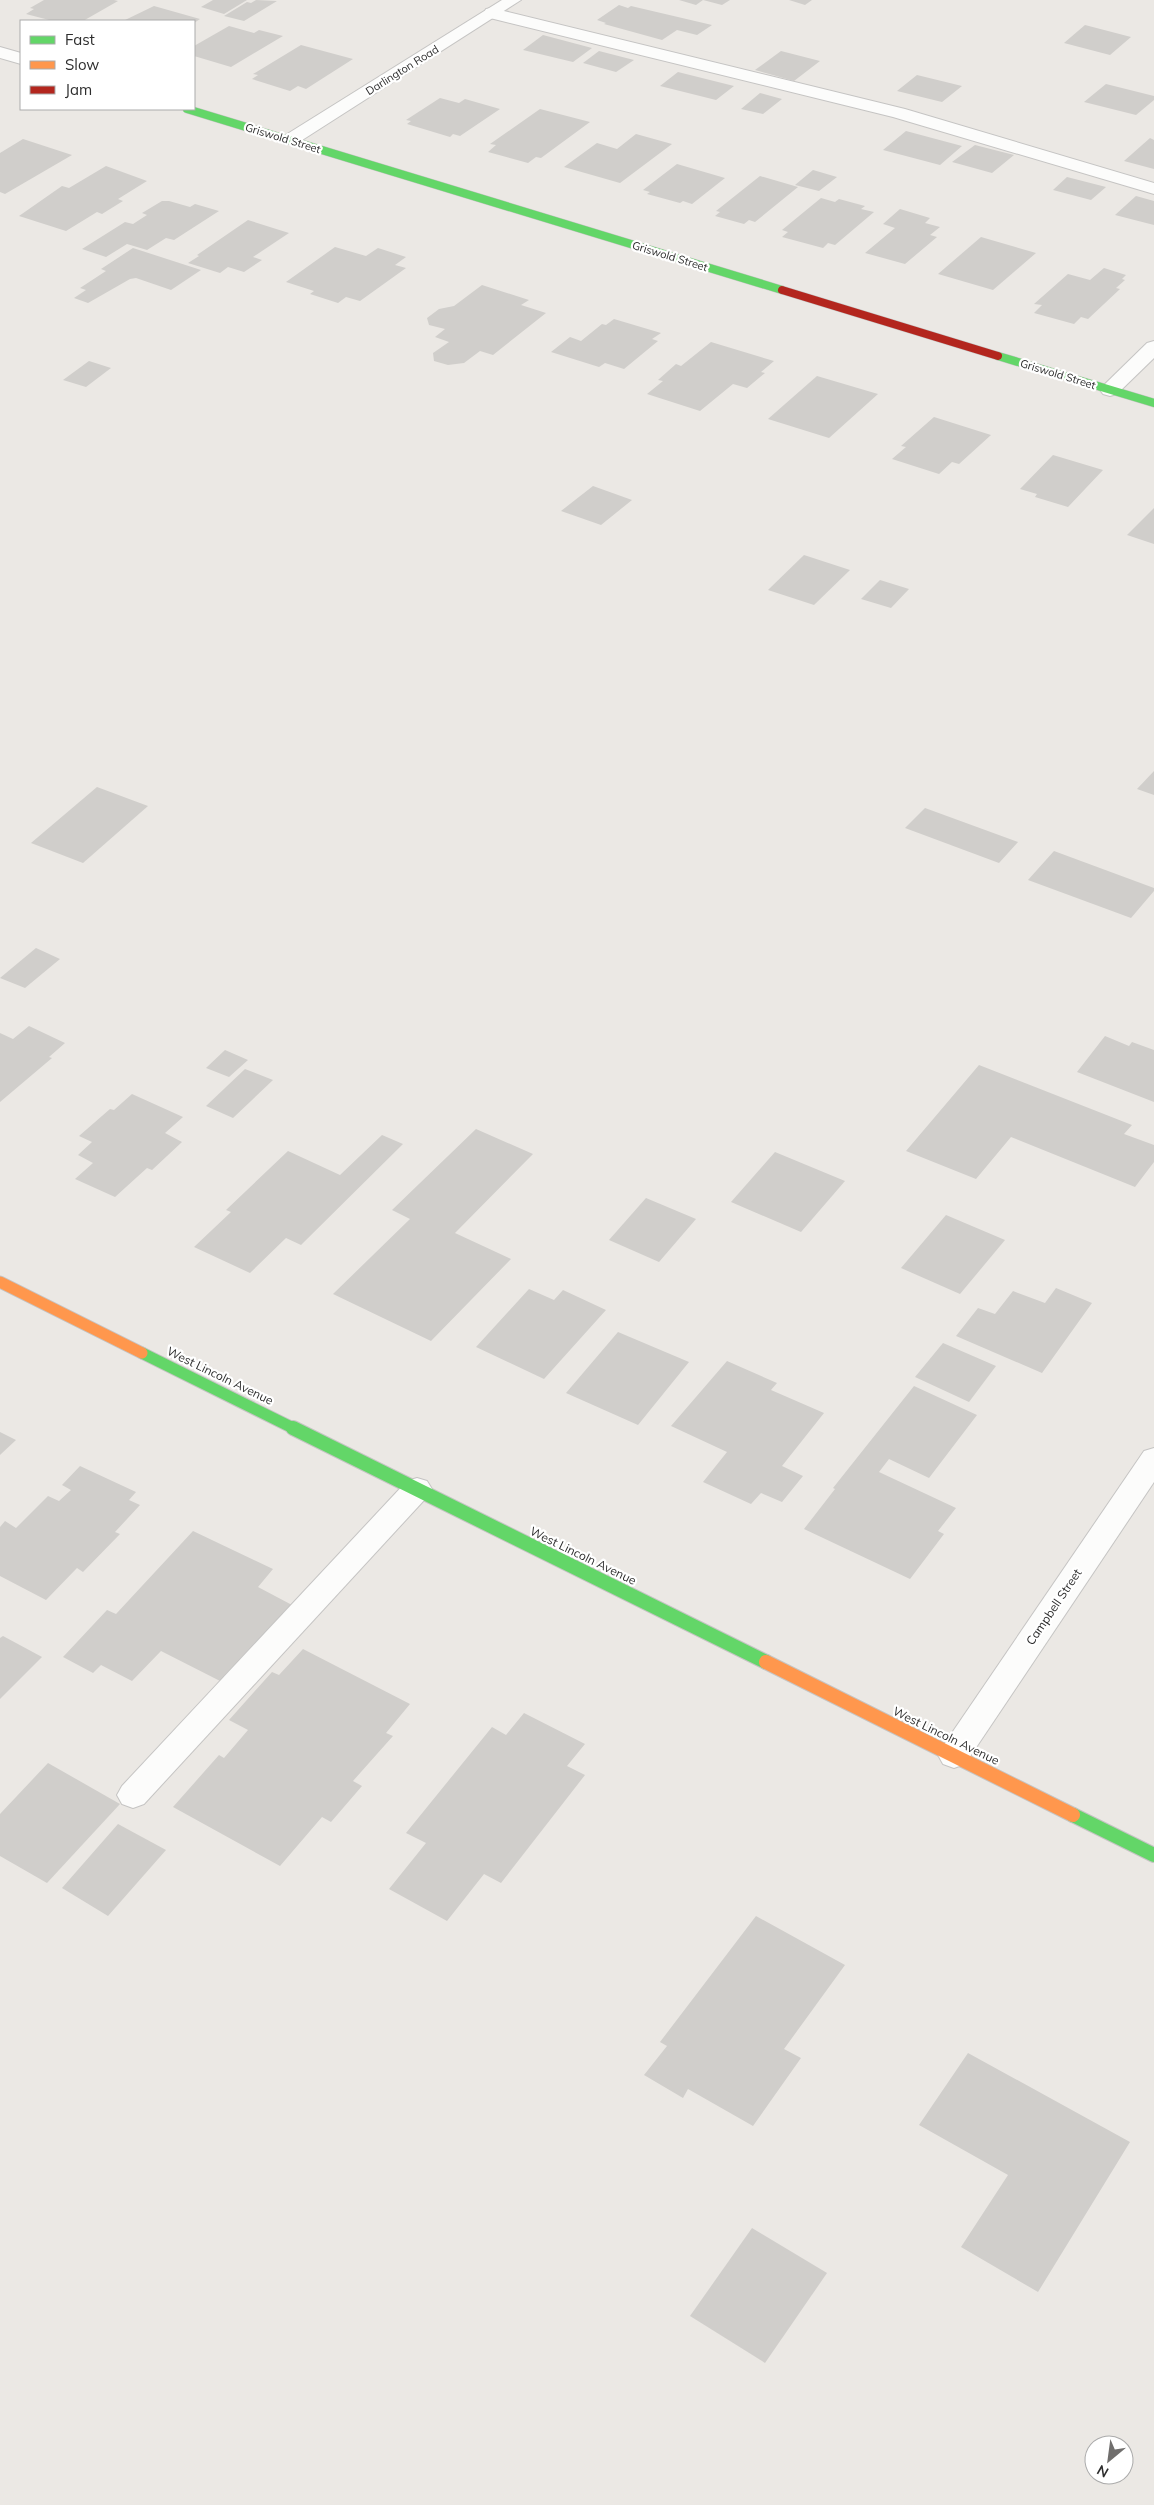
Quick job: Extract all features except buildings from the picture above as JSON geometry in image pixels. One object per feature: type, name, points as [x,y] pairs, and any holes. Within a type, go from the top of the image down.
[{"type":"street","name":"Darlington Road","points":[[290,140],[513,0]]},
{"type":"street","points":[[492,13],[899,113],[1154,190]]},
{"type":"street","points":[[0,52],[20,58]]},
{"type":"street","name":"Griswold Street","points":[[190,110],[1154,403]]},
{"type":"street","points":[[1110,390],[1154,347]]},
{"type":"street","name":"West Lincoln Avenue","points":[[0,1282],[1154,1855]]},
{"type":"street","name":"Campbell Street","points":[[954,1756],[1154,1459]]},
{"type":"street","points":[[133,1795],[417,1489]]},
{"type":"traffic: fast","points":[[190,110],[782,290]]},
{"type":"traffic: fast","points":[[998,356],[1154,403]]},
{"type":"traffic: fast","points":[[142,1353],[766,1662]]},
{"type":"traffic: fast","points":[[1073,1815],[1154,1855]]},
{"type":"traffic: slow","points":[[0,1282],[142,1353]]},
{"type":"traffic: slow","points":[[766,1662],[1073,1815]]},
{"type":"traffic: jam","points":[[782,290],[998,356]]}]
